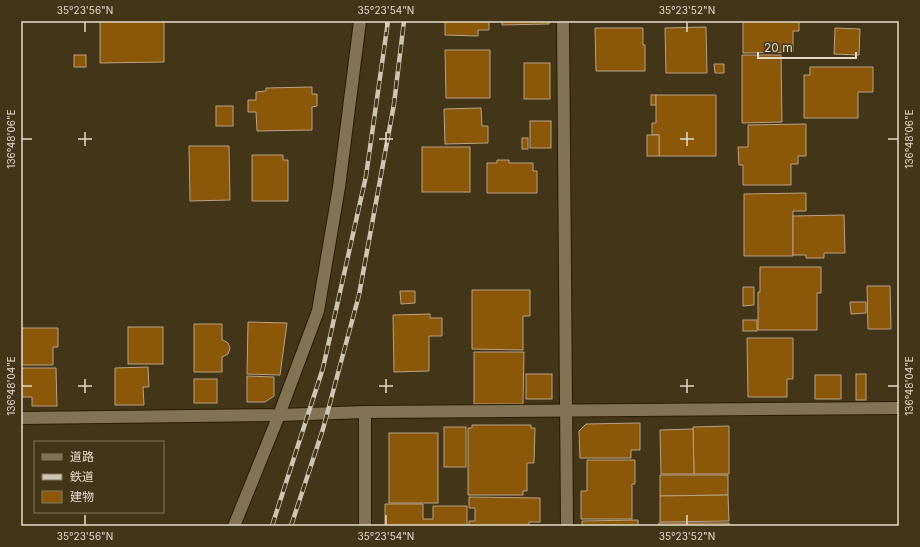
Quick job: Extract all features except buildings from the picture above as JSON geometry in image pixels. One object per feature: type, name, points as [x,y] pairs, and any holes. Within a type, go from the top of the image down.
[{"type":"street","points":[[234,526],[279,415],[318,311],[339,187],[360,21]]},
{"type":"street","points":[[563,21],[567,526]]},
{"type":"street","points":[[21,418],[279,415],[365,412],[899,408]]},
{"type":"street","points":[[365,412],[365,526]]},
{"type":"railway","points":[[272,526],[323,368],[366,176],[388,21]]},
{"type":"railway","points":[[291,526],[323,429],[359,295],[394,104],[404,21]]}]
